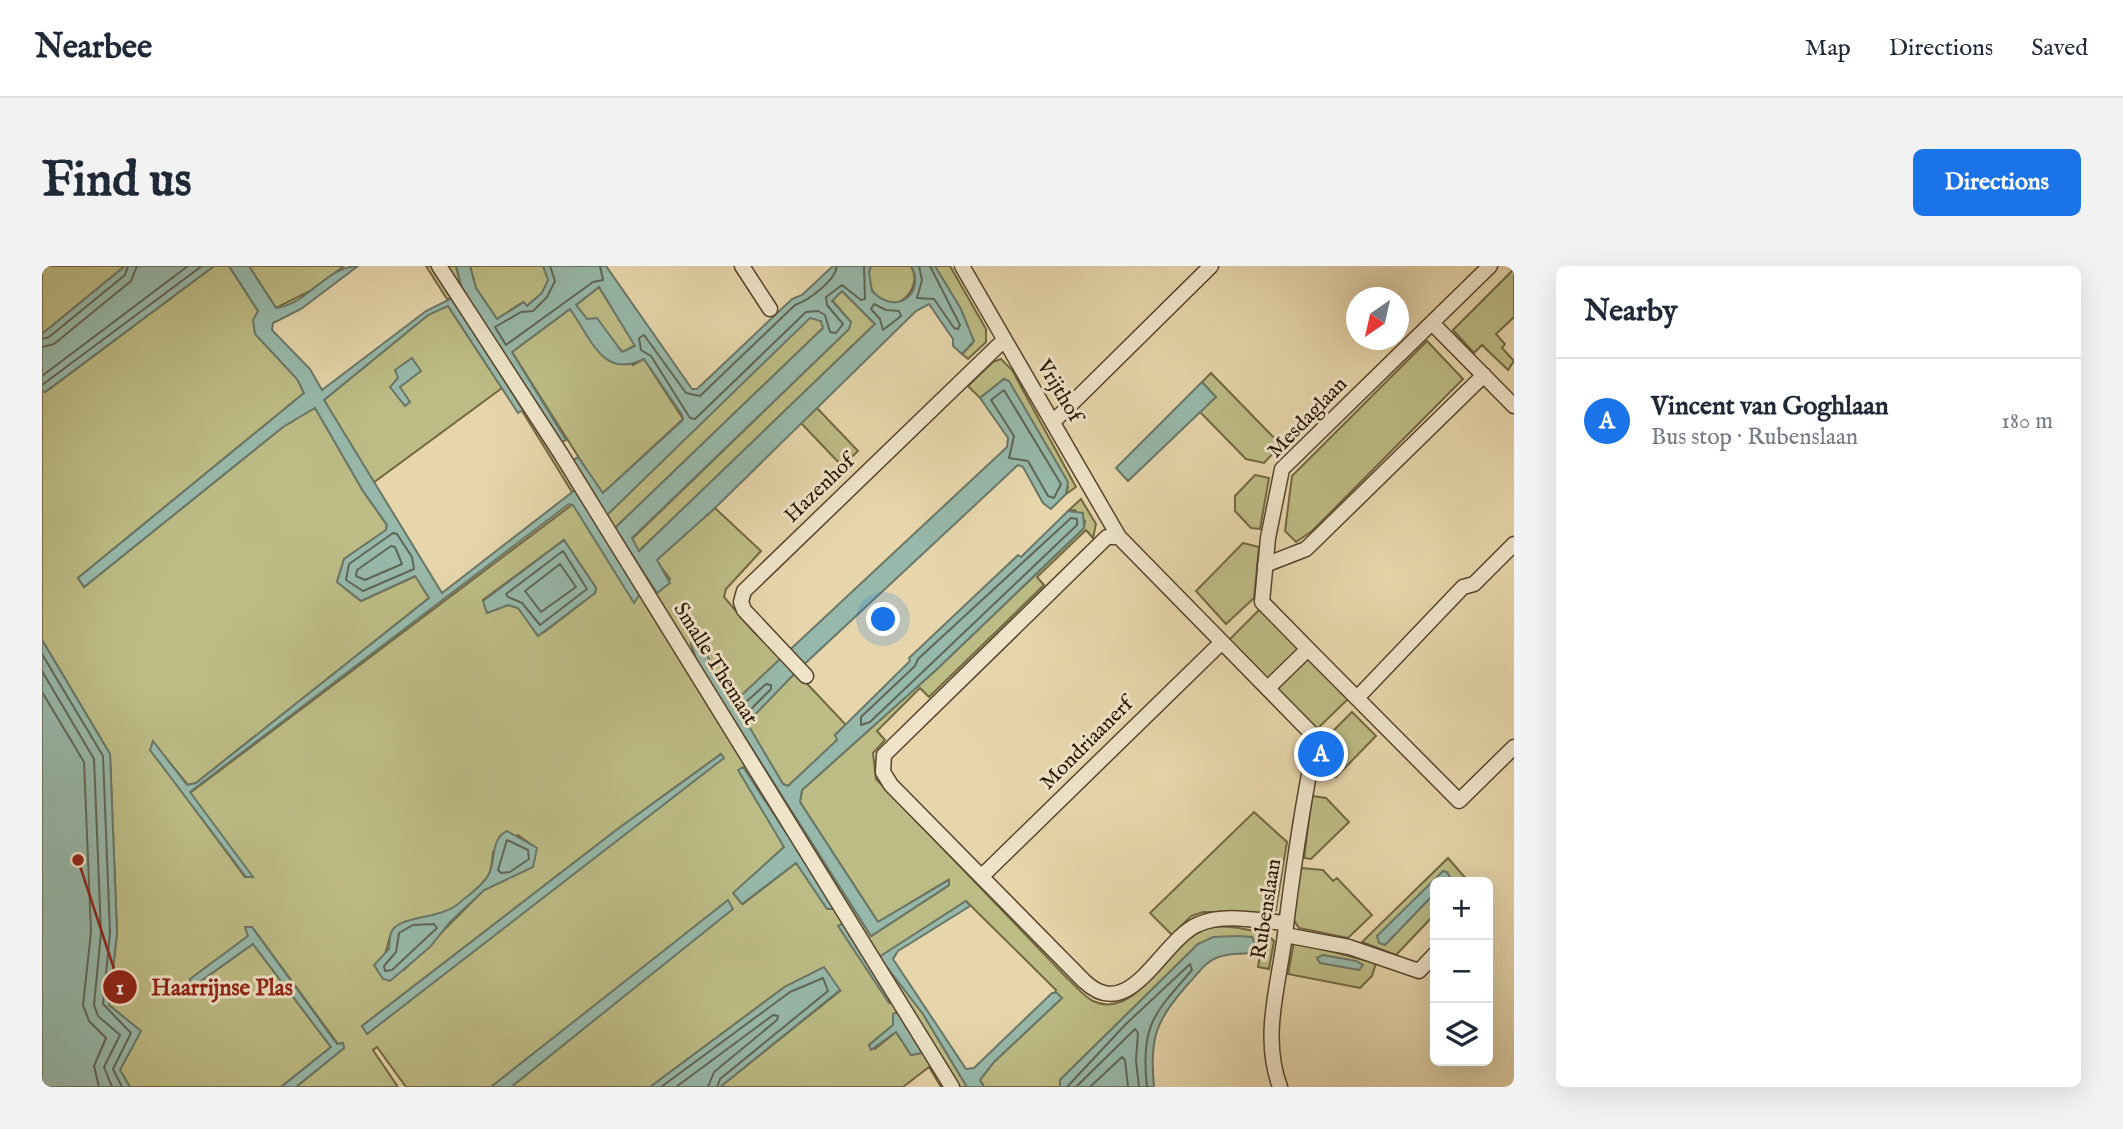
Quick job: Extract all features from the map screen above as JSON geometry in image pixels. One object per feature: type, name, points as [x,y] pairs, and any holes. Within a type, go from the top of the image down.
[{"type":"street","name":"Smalle Themaat","points":[[439,266],[568,466],[952,1087]]},
{"type":"street","points":[[742,266],[770,309]]},
{"type":"street","points":[[1053,422],[1210,266]]},
{"type":"street","name":"Mesdaglaan","points":[[1308,649],[1262,602],[1265,565],[1282,469],[1490,266]]},
{"type":"street","name":"Vrijthof","points":[[965,267],[1004,340],[1119,537],[1316,738]]},
{"type":"street","points":[[1433,324],[1514,406]]},
{"type":"street","name":"Hazenhof","points":[[806,676],[744,610],[741,602],[744,591],[1004,340]]},
{"type":"street","points":[[1265,565],[1306,549],[1483,375]]},
{"type":"street","points":[[1119,537],[1107,537],[884,755],[883,772],[891,785],[1093,990],[1107,995],[1136,983],[1182,936],[1200,923],[1234,919],[1285,929],[1419,971],[1430,959]]},
{"type":"street","points":[[1357,698],[1463,587],[1474,584],[1514,544]]},
{"type":"street","name":"Mondriaanerf","points":[[982,876],[1222,642]]},
{"type":"street","points":[[1268,688],[1308,649],[1459,801],[1514,747]]},
{"type":"street","name":"Rubenslaan","points":[[1280,1087],[1273,1068],[1271,1038],[1274,990],[1316,738]]},
{"type":"shaded area","points":[[42,266],[125,266],[42,334]]},
{"type":"shaded area","points":[[214,266],[229,266],[258,311],[279,357],[298,379],[304,393],[78,578],[84,587],[283,427],[315,407],[363,491],[387,525],[386,530],[344,559],[337,582],[361,601],[416,576],[429,598],[196,783],[188,785],[153,742],[151,750],[245,877],[252,877],[190,793],[573,504],[575,490],[572,492],[453,299],[447,299],[426,266],[456,266],[463,294],[606,516],[810,317],[821,321],[823,328],[615,528],[651,588],[670,579],[656,560],[715,508],[761,551],[726,589],[724,597],[753,631],[784,659],[733,704],[698,640],[691,644],[697,662],[871,936],[948,886],[948,880],[878,922],[800,802],[802,790],[936,670],[1084,528],[1085,521],[1075,510],[1068,511],[1081,499],[1096,524],[1093,538],[1086,530],[1037,577],[1044,585],[929,697],[920,688],[877,731],[885,740],[873,753],[876,779],[1068,979],[1093,1001],[1109,1004],[1124,1000],[1139,991],[1193,936],[1210,927],[1239,928],[1266,935],[1274,941],[1269,969],[1258,967],[1260,953],[1253,953],[1255,944],[1247,941],[1226,937],[1198,944],[1060,1080],[1060,1087],[984,1087],[980,1080],[994,1062],[1062,998],[1054,995],[1056,990],[966,901],[880,957],[923,1014],[967,1087],[941,1087],[929,1067],[903,1087],[720,1087],[840,991],[786,986],[650,1087],[511,1087],[732,909],[622,984],[491,1087],[406,1087],[377,1047],[373,1050],[398,1087],[296,1087],[344,1048],[342,1043],[338,1044],[252,927],[245,927],[248,936],[191,979],[191,988],[253,944],[331,1047],[281,1087],[130,1087],[119,1070],[140,1031],[109,1005],[117,933],[110,754],[42,640],[42,390],[45,392]],"holes":[[[564,540],[596,588],[595,593],[543,633],[518,608],[508,605],[487,613],[483,600]],[[721,754],[723,758],[368,1033],[362,1026],[615,831]],[[743,768],[832,903],[796,863],[743,904],[734,894],[784,847]],[[518,835],[536,848],[532,867],[484,890],[404,970],[382,959],[397,926],[434,917],[457,906],[485,881],[493,852]],[[895,1019],[922,1053],[911,1055],[896,1032],[875,1049],[869,1045],[893,1025]]]},
{"type":"shaded area","points":[[249,266],[344,266],[310,291],[276,308]]},
{"type":"shaded area","points":[[470,266],[543,266],[549,280],[542,293],[527,306],[523,302],[497,319],[476,288]]},
{"type":"shaded area","points":[[871,266],[911,266],[914,283],[909,294],[895,304],[882,300],[870,286]]},
{"type":"shaded area","points":[[935,266],[950,266],[986,329],[986,342],[968,359],[962,354],[972,344]]},
{"type":"shaded area","points":[[1514,269],[1514,317],[1496,334],[1505,344],[1502,348],[1514,361],[1508,370],[1482,345],[1474,353],[1453,330]]},
{"type":"shaded area","points":[[599,287],[635,345],[623,352],[587,319],[576,305]]},
{"type":"shaded area","points":[[842,291],[875,324],[639,551],[632,539],[849,329],[851,322],[832,300]]},
{"type":"shaded area","points":[[445,305],[502,388],[373,483],[324,400],[428,315]]},
{"type":"shaded area","points":[[570,309],[584,329],[633,365],[644,359],[683,419],[602,494],[512,352]]},
{"type":"shaded area","points":[[1427,341],[1463,379],[1312,531],[1296,542],[1285,531],[1292,476]]},
{"type":"shaded area","points":[[1001,359],[1012,370],[1076,487],[1066,494],[1068,487],[1004,379],[980,398],[968,386],[993,362]]},
{"type":"shaded area","points":[[1211,373],[1281,445],[1264,463],[1246,459],[1200,412],[1215,397],[1202,382]]},
{"type":"shaded area","points":[[817,408],[858,451],[842,466],[801,423]]},
{"type":"shaded area","points":[[1255,475],[1269,478],[1260,529],[1251,528],[1235,511],[1235,496]]},
{"type":"shaded area","points":[[1243,543],[1259,547],[1254,598],[1226,624],[1196,591]]},
{"type":"shaded area","points":[[1261,608],[1302,651],[1269,683],[1229,640]]},
{"type":"shaded area","points":[[1307,656],[1348,699],[1315,731],[1274,688]]},
{"type":"shaded area","points":[[796,672],[846,725],[835,735],[838,740],[788,786],[783,784],[746,723]]},
{"type":"shaded area","points":[[1352,712],[1376,736],[1336,777],[1315,778],[1325,739]]},
{"type":"shaded area","points":[[1312,796],[1326,798],[1349,822],[1311,859],[1304,858]]},
{"type":"shaded area","points":[[1254,812],[1287,842],[1276,910],[1272,913],[1203,912],[1191,916],[1172,935],[1150,913]]},
{"type":"shaded area","points":[[1448,858],[1465,877],[1430,877],[1430,919],[1396,955],[1362,942]]},
{"type":"shaded area","points":[[1301,868],[1323,870],[1333,881],[1337,878],[1372,915],[1348,938],[1299,928],[1293,919]]},
{"type":"shaded area","points":[[1294,942],[1376,963],[1372,976],[1360,988],[1288,974]]},
{"type":"water","points":[[125,266],[214,266],[45,392],[42,390],[42,334]]},
{"type":"water","points":[[229,266],[249,266],[276,308],[298,300],[337,272],[358,266],[301,309],[273,323],[272,330],[310,369],[322,390],[426,311],[452,298],[523,410],[518,413],[448,306],[428,315],[324,400],[442,593],[575,490],[640,594],[634,603],[573,505],[569,504],[190,792],[253,877],[246,877],[150,750],[153,741],[187,785],[196,783],[429,598],[415,576],[361,601],[337,582],[344,559],[386,530],[387,525],[363,491],[315,408],[283,427],[84,587],[78,578],[304,393],[297,379],[255,334],[253,320],[258,311]]},
{"type":"water","points":[[456,266],[470,266],[476,288],[497,319],[524,302],[527,306],[542,293],[548,280],[543,266],[606,266],[692,389],[697,389],[792,299],[802,295],[833,266],[871,266],[869,272],[872,291],[882,299],[900,302],[912,292],[915,284],[911,266],[935,266],[961,309],[974,341],[962,354],[953,346],[953,339],[929,304],[916,311],[715,508],[657,560],[670,583],[657,593],[615,528],[823,328],[821,321],[810,318],[606,516],[572,461],[578,457],[603,493],[683,420],[682,415],[644,359],[630,364],[618,364],[608,360],[592,343],[570,309],[512,352],[566,440],[560,443],[463,293]],"holes":[[[599,287],[635,346],[622,352],[597,318],[587,319],[576,305]],[[842,291],[875,324],[639,551],[632,538],[849,329],[851,322],[832,301]]]},
{"type":"water","points":[[412,358],[421,371],[400,387],[410,402],[405,406],[390,387],[398,378],[395,370]]},
{"type":"water","points":[[1004,379],[1009,381],[1068,482],[1066,494],[1051,509],[1043,503],[1023,467],[1018,465],[796,672],[747,723],[783,784],[788,786],[837,740],[835,735],[910,661],[909,658],[1018,555],[1021,557],[1068,511],[1083,513],[1084,528],[936,670],[802,790],[800,802],[878,922],[949,880],[949,885],[871,936],[697,662],[691,643],[698,639],[733,703],[1007,447],[1008,438],[980,398]]},
{"type":"water","points":[[1202,382],[1216,397],[1128,481],[1116,468]]},
{"type":"water","points":[[564,540],[596,588],[595,593],[538,636],[518,608],[508,605],[487,613],[483,601]]},
{"type":"water","points":[[42,640],[110,754],[117,933],[109,1005],[141,1031],[120,1070],[130,1087],[42,1087]]},
{"type":"water","points":[[721,754],[724,758],[367,1034],[362,1026],[615,831]]},
{"type":"water","points":[[743,767],[834,909],[827,909],[796,863],[742,904],[733,893],[784,847],[738,770]]},
{"type":"water","points":[[507,831],[537,848],[533,867],[484,890],[450,922],[430,947],[390,981],[383,979],[374,965],[389,949],[390,935],[395,927],[450,909],[475,890],[489,874],[498,839]]},
{"type":"water","points":[[1443,871],[1450,877],[1437,877]]},
{"type":"water","points":[[1430,884],[1430,898],[1385,945],[1379,943],[1377,936]]},
{"type":"water","points":[[728,900],[733,909],[511,1087],[491,1087]]},
{"type":"water","points":[[966,901],[970,906],[898,951],[893,959],[966,1069],[974,1068],[1052,993],[1057,993],[1062,998],[994,1062],[980,1080],[984,1087],[967,1087],[923,1014],[879,957]]},
{"type":"water","points":[[844,923],[892,1002],[889,1003],[838,926]]},
{"type":"water","points":[[245,927],[252,927],[337,1044],[343,1043],[344,1048],[296,1087],[281,1087],[331,1047],[253,944],[191,988],[190,979],[248,936]]},
{"type":"water","points":[[1213,937],[1252,937],[1255,944],[1253,953],[1224,955],[1208,963],[1168,1009],[1154,1042],[1154,1087],[1060,1087],[1060,1080],[1198,944]]},
{"type":"water","points":[[1323,955],[1356,961],[1363,965],[1359,970],[1320,963],[1317,958]]},
{"type":"water","points":[[824,967],[840,990],[720,1087],[650,1087],[786,986]]},
{"type":"water","points":[[897,1012],[923,1048],[922,1053],[911,1055],[896,1032],[871,1050],[869,1045],[893,1025],[893,1014]]},
{"type":"place","name":"Vincent van Goghlaan","points":[[1321,754]]},
{"type":"place","name":"Haarrijnse Plas","points":[[78,860]]}]
